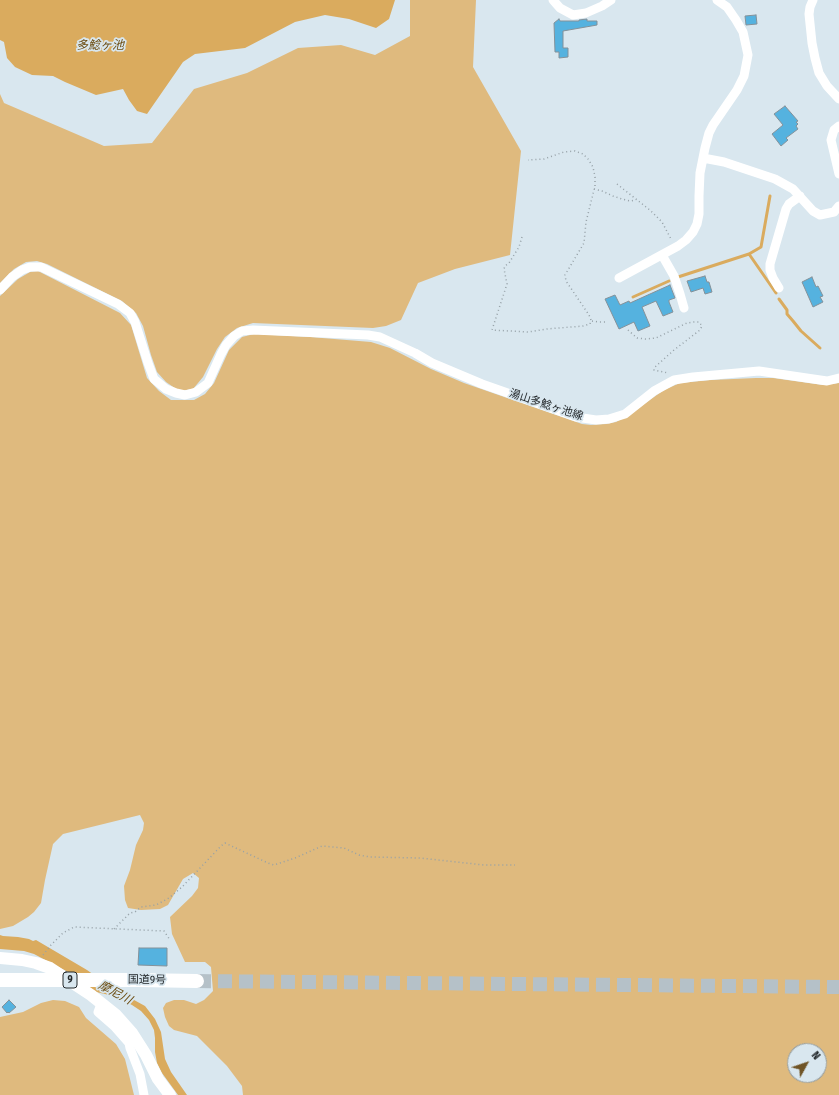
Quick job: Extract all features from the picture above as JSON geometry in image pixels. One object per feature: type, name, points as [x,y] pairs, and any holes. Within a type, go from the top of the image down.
[{"type":"highway","name":"国道9号","points":[[0,980],[197,981]]},
{"type":"main road","points":[[0,958],[22,960],[50,968],[116,1015],[132,1033],[146,1055],[158,1079],[170,1095]]},
{"type":"street","points":[[553,0],[560,8],[573,15],[586,13],[611,0]]},
{"type":"street","points":[[619,278],[675,248],[686,240],[693,232],[697,224],[699,214],[699,181],[709,133],[737,90],[744,76],[748,56],[743,32],[727,7],[718,0]]},
{"type":"street","points":[[813,0],[809,14],[815,58],[819,73],[827,86],[839,99]]},
{"type":"street","points":[[839,126],[834,130],[832,140],[839,174]]},
{"type":"street","points":[[703,158],[724,162],[775,179],[793,189],[813,211],[820,215],[834,212],[839,206]]},
{"type":"street","points":[[780,288],[772,278],[770,264],[786,210],[789,204],[800,196]]},
{"type":"street","points":[[662,255],[674,276],[684,308]]},
{"type":"street","name":"湯山多鯰ヶ池線","points":[[0,290],[12,277],[22,270],[30,267],[42,267],[118,304],[130,313],[135,322],[154,378],[166,389],[185,395],[196,392],[208,383],[221,354],[226,345],[234,336],[242,331],[253,330],[368,335],[380,337],[416,353],[432,363],[482,384],[576,417],[596,420],[609,419],[625,414],[659,388],[674,380],[759,371],[827,381],[839,378]]},
{"type":"street","points":[[102,1004],[98,1012],[130,1043],[130,1048],[140,1074],[144,1095]]},
{"type":"path","points":[[528,160],[544,159],[564,152],[575,151],[583,154],[593,168],[595,177],[594,189],[586,222],[584,243],[565,275],[566,281],[586,309],[591,321]]},
{"type":"path","points":[[617,184],[652,211],[662,222],[675,248]]},
{"type":"path","points":[[594,189],[622,199],[630,201],[637,200]]},
{"type":"path","points":[[522,237],[519,248],[504,269],[507,284],[492,330],[528,332],[582,326],[590,324],[591,321]]},
{"type":"path","points":[[591,321],[606,322]]},
{"type":"path","points":[[628,330],[637,338],[656,338],[688,323],[699,322],[702,326],[700,330],[674,350],[655,367],[654,370],[669,373],[681,379]]},
{"type":"path","points":[[114,928],[130,913],[135,912],[141,907],[156,905],[169,898],[182,887],[225,843],[268,864],[274,865],[295,858],[322,846],[344,848],[359,855],[420,858],[484,865],[515,865]]},
{"type":"path","points":[[43,955],[51,944],[63,933],[74,927],[164,930],[170,940]]},
{"type":"shaded area","points":[[410,0],[476,0],[473,67],[521,151],[510,255],[455,269],[418,283],[401,320],[386,326],[373,328],[253,323],[237,328],[225,337],[217,349],[203,377],[193,389],[179,391],[166,382],[157,372],[143,326],[136,313],[122,301],[47,264],[37,261],[26,262],[14,269],[0,283],[0,94],[4,103],[104,146],[152,143],[194,89],[247,73],[298,48],[341,45],[375,55],[410,36]]},
{"type":"shaded area","points":[[38,271],[120,313],[131,325],[147,378],[159,391],[171,400],[194,400],[205,394],[214,383],[229,350],[242,337],[254,334],[371,342],[390,348],[431,369],[464,383],[582,424],[591,425],[616,422],[664,390],[680,383],[711,380],[773,378],[823,385],[839,383],[839,1095],[243,1095],[242,1086],[227,1066],[197,1036],[174,1030],[169,1026],[165,1017],[163,1008],[166,1003],[174,1000],[184,1000],[196,1004],[204,1000],[213,991],[211,967],[205,962],[185,962],[172,934],[170,917],[192,896],[198,888],[199,878],[193,873],[183,879],[168,905],[160,909],[141,910],[128,908],[125,900],[124,886],[130,870],[136,845],[143,830],[144,823],[140,815],[63,834],[53,844],[41,903],[28,917],[13,926],[0,929],[0,296],[18,279],[30,272]]},
{"type":"shaded area","points":[[53,1000],[65,1001],[79,1007],[86,1018],[116,1044],[125,1059],[134,1095],[0,1095],[0,1017],[23,1012],[41,1003]]},
{"type":"water","name":"多鯰ヶ池","points":[[0,0],[395,0],[389,19],[376,28],[349,19],[325,15],[295,22],[245,48],[195,54],[183,62],[147,114],[137,111],[123,89],[96,95],[53,76],[32,75],[15,67],[7,58],[4,42],[0,40]]},
{"type":"water","name":"摩尼川","points":[[0,935],[29,939],[33,941],[36,940],[87,970],[114,989],[145,1006],[155,1019],[161,1032],[165,1059],[171,1072],[187,1095],[178,1095],[162,1073],[157,1063],[154,1030],[149,1020],[141,1011],[118,998],[96,992],[68,972],[34,954],[24,951],[0,949]]},
{"type":"building","points":[[756,15],[757,24],[746,25],[745,16]]},
{"type":"building","points":[[559,19],[560,21],[579,21],[587,19],[587,21],[597,21],[597,25],[563,31],[563,48],[568,48],[568,57],[559,58],[559,52],[555,52],[554,23]]},
{"type":"building","points":[[785,106],[798,121],[796,122],[798,124],[796,126],[798,129],[786,138],[788,140],[781,146],[772,134],[783,125],[774,114]]},
{"type":"building","points":[[705,276],[707,282],[709,282],[712,292],[705,294],[703,288],[691,292],[687,281]]},
{"type":"building","points":[[812,277],[816,287],[818,286],[823,296],[820,297],[823,302],[813,307],[802,282]]},
{"type":"building","points":[[670,285],[675,298],[669,300],[673,312],[663,316],[656,301],[642,307],[650,326],[638,331],[634,322],[619,329],[605,299],[615,295],[620,305],[629,301],[630,303]]},
{"type":"building","points":[[139,948],[167,948],[167,966],[138,965]]},
{"type":"building","points":[[9,1000],[16,1007],[7,1013],[2,1007]]},
{"type":"waterway","points":[[678,277],[749,254],[761,247],[770,196]]},
{"type":"waterway","points":[[749,254],[776,293]]},
{"type":"waterway","points":[[633,297],[669,281]]},
{"type":"waterway","points":[[779,299],[787,310],[787,314],[801,331],[820,348]]},
{"type":"tunnel","points":[[197,981],[839,987]]}]
